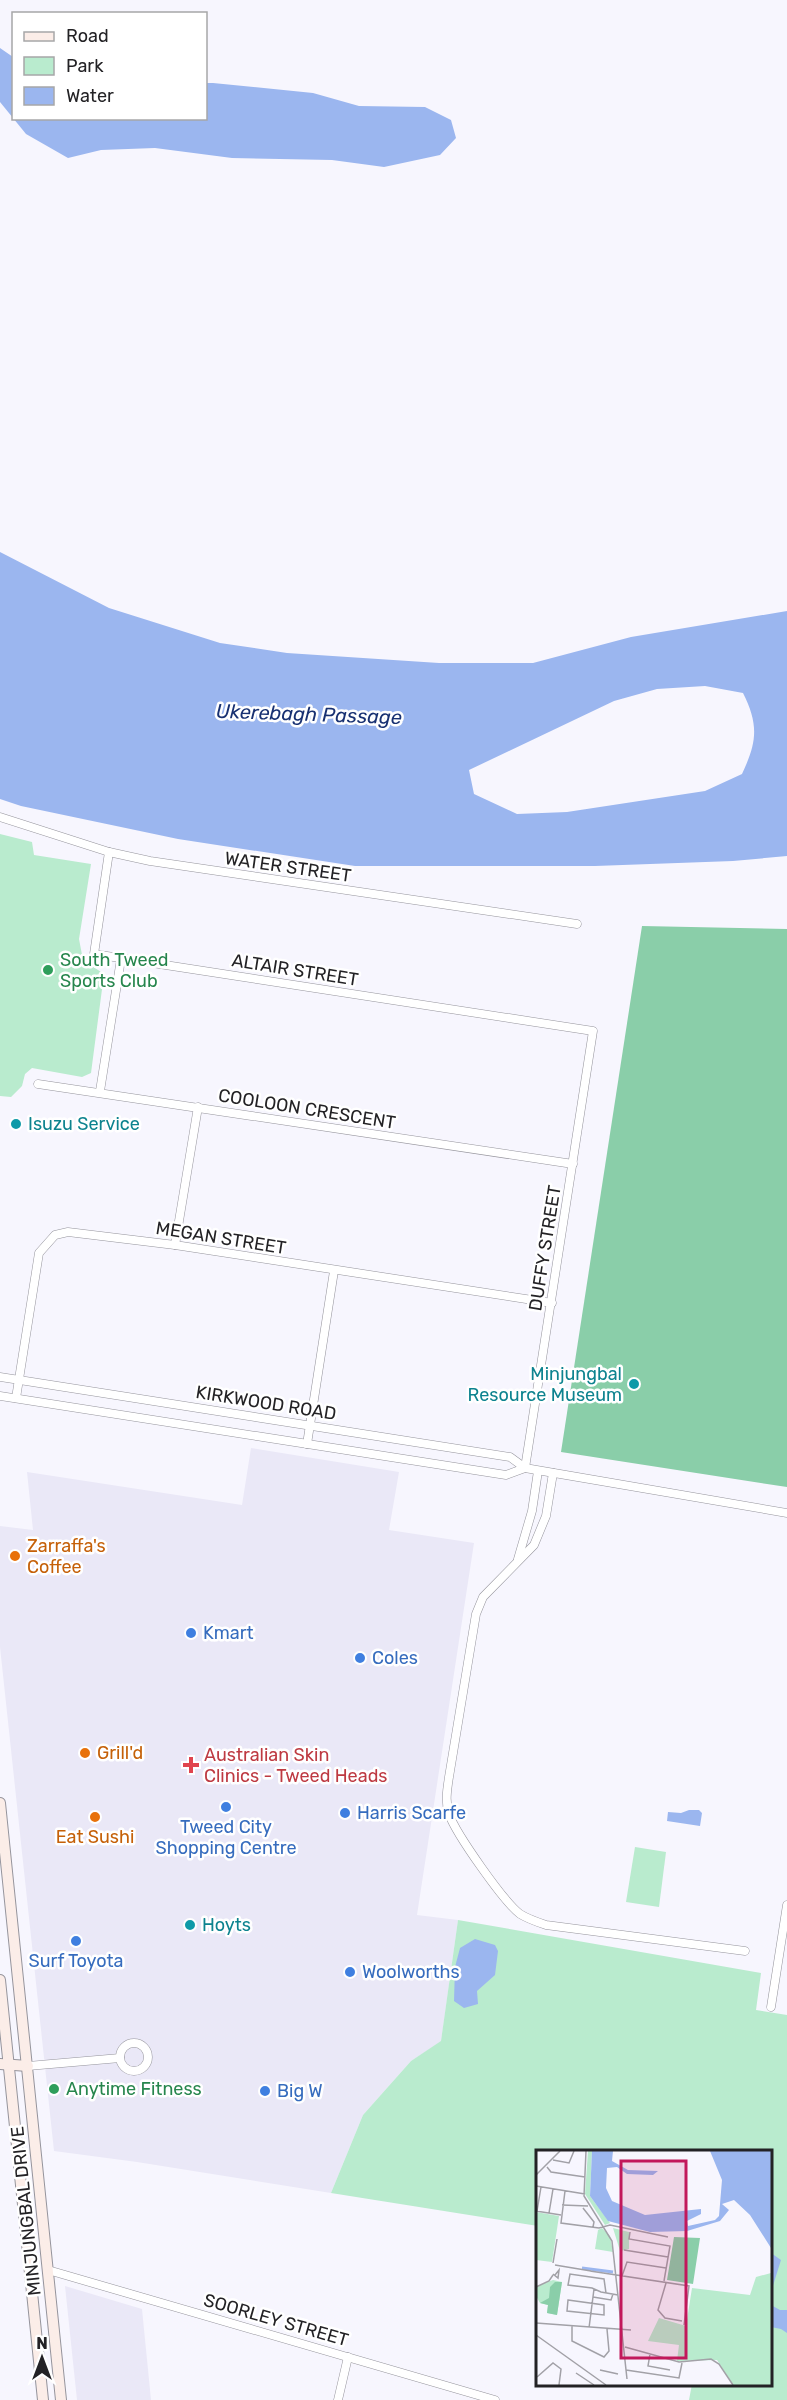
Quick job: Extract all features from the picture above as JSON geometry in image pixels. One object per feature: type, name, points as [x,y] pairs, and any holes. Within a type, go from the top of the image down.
[{"type":"main road","name":"MINJUNGBAL DRIVE","points":[[0,1803],[61,2400]]},
{"type":"main road","name":"MINJUNGBAL DRIVE","points":[[0,1980],[4,2020],[4,2064],[43,2400]]},
{"type":"main road","points":[[0,2032],[4,2020]]},
{"type":"main road","points":[[4,2064],[28,2066]]},
{"type":"street","name":"WATER STREET","points":[[0,817],[109,852],[195,868],[577,924]]},
{"type":"street","name":"ALTAIR STREET","points":[[109,852],[94,954],[593,1031]]},
{"type":"street","points":[[100,1091],[121,959]]},
{"type":"street","name":"DUFFY STREET","points":[[525,1468],[593,1031]]},
{"type":"street","name":"COOLOON CRESCENT","points":[[38,1084],[100,1091],[573,1164]]},
{"type":"street","points":[[175,1245],[198,1107]]},
{"type":"street","name":"MEGAN STREET","points":[[16,1398],[39,1253],[55,1235],[68,1232],[175,1245],[552,1303]]},
{"type":"street","points":[[307,1444],[334,1270]]},
{"type":"street","name":"KIRKWOOD ROAD","points":[[0,1377],[510,1457],[525,1468],[538,1471],[787,1513]]},
{"type":"street","name":"KIRKWOOD ROAD","points":[[0,1396],[506,1475],[525,1468]]},
{"type":"street","points":[[518,1560],[528,1530],[538,1471]]},
{"type":"street","points":[[553,1473],[540,1534],[531,1550],[518,1560],[483,1597],[476,1614],[446,1799],[448,1813],[458,1832],[508,1901],[519,1912],[533,1920],[546,1924],[745,1951]]},
{"type":"street","points":[[771,2007],[787,1905]]},
{"type":"street","points":[[28,2066],[120,2058]]},
{"type":"street","name":"SOORLEY STREET","points":[[48,2270],[495,2400]]},
{"type":"street","points":[[338,2400],[348,2357]]},
{"type":"shaded area","name":"Tweed City Shopping Centre","points":[[251,1448],[399,1472],[389,1530],[474,1543],[417,1915],[458,1920],[441,2042],[411,2061],[363,2115],[331,2193],[54,2151],[0,1647],[0,1526],[33,1530],[27,1472],[242,1505]]},
{"type":"shaded area","points":[[65,2286],[142,2309],[151,2400],[77,2400]]},
{"type":"green space","name":"South Tweed Sports Club","points":[[0,834],[32,842],[34,855],[91,864],[79,939],[83,960],[104,974],[91,1073],[82,1077],[32,1068],[25,1074],[22,1086],[11,1097],[0,1096]]},
{"type":"green space","points":[[642,926],[787,929],[787,1487],[561,1452]]},
{"type":"green space","points":[[635,1847],[666,1852],[659,1907],[626,1902]]},
{"type":"green space","points":[[458,1920],[761,1973],[756,2010],[787,2015],[787,2400],[689,2400],[692,2385],[772,2385],[772,2150],[536,2150],[536,2226],[331,2193],[363,2115],[411,2061],[441,2041]]},
{"type":"water","points":[[0,48],[12,56],[12,117],[0,102]]},
{"type":"water","points":[[207,83],[213,83],[313,93],[359,106],[425,107],[451,120],[456,138],[440,155],[384,167],[332,160],[232,158],[155,148],[101,150],[68,158],[26,134],[15,120],[207,120]]},
{"type":"water","name":"Ukerebagh Passage","points":[[0,552],[109,608],[220,643],[287,653],[439,663],[533,663],[631,637],[787,611],[787,856],[733,861],[595,866],[355,866],[178,839],[21,806],[0,799]],"holes":[[[705,686],[743,693],[754,724],[753,743],[747,763],[742,774],[705,791],[567,812],[517,814],[474,794],[469,770],[614,701],[657,689]]]},
{"type":"water","points":[[699,1810],[702,1813],[700,1826],[667,1821],[668,1812],[681,1813]]},
{"type":"water","points":[[475,1939],[495,1945],[498,1951],[495,1975],[477,1991],[478,2004],[464,2008],[454,2001],[455,1967],[460,1948]]},
{"type":"water","points":[[772,2254],[781,2260],[772,2289]]},
{"type":"water","points":[[772,2306],[780,2310],[787,2310],[787,2333],[772,2327]]},
{"type":"place","name":"South Tweed Sports Club","points":[[48,970]]},
{"type":"place","name":"Isuzu Service","points":[[16,1124]]},
{"type":"place","name":"Minjungbal Resource Museum","points":[[634,1384]]},
{"type":"place","name":"Zarraffa's Coffee","points":[[15,1556]]},
{"type":"place","name":"Kmart","points":[[191,1633]]},
{"type":"place","name":"Coles","points":[[360,1658]]},
{"type":"place","name":"Grill'd","points":[[85,1753]]},
{"type":"place","name":"Australian Skin Clinics - Tweed Heads","points":[[191,1765]]},
{"type":"place","name":"Tweed City Shopping Centre","points":[[226,1807]]},
{"type":"place","name":"Harris Scarfe","points":[[345,1813]]},
{"type":"place","name":"Eat Sushi","points":[[95,1817]]},
{"type":"place","name":"Hoyts","points":[[190,1925]]},
{"type":"place","name":"Surf Toyota","points":[[76,1941]]},
{"type":"place","name":"Woolworths","points":[[350,1972]]},
{"type":"place","name":"Anytime Fitness","points":[[54,2089]]},
{"type":"place","name":"Big W","points":[[265,2091]]}]
